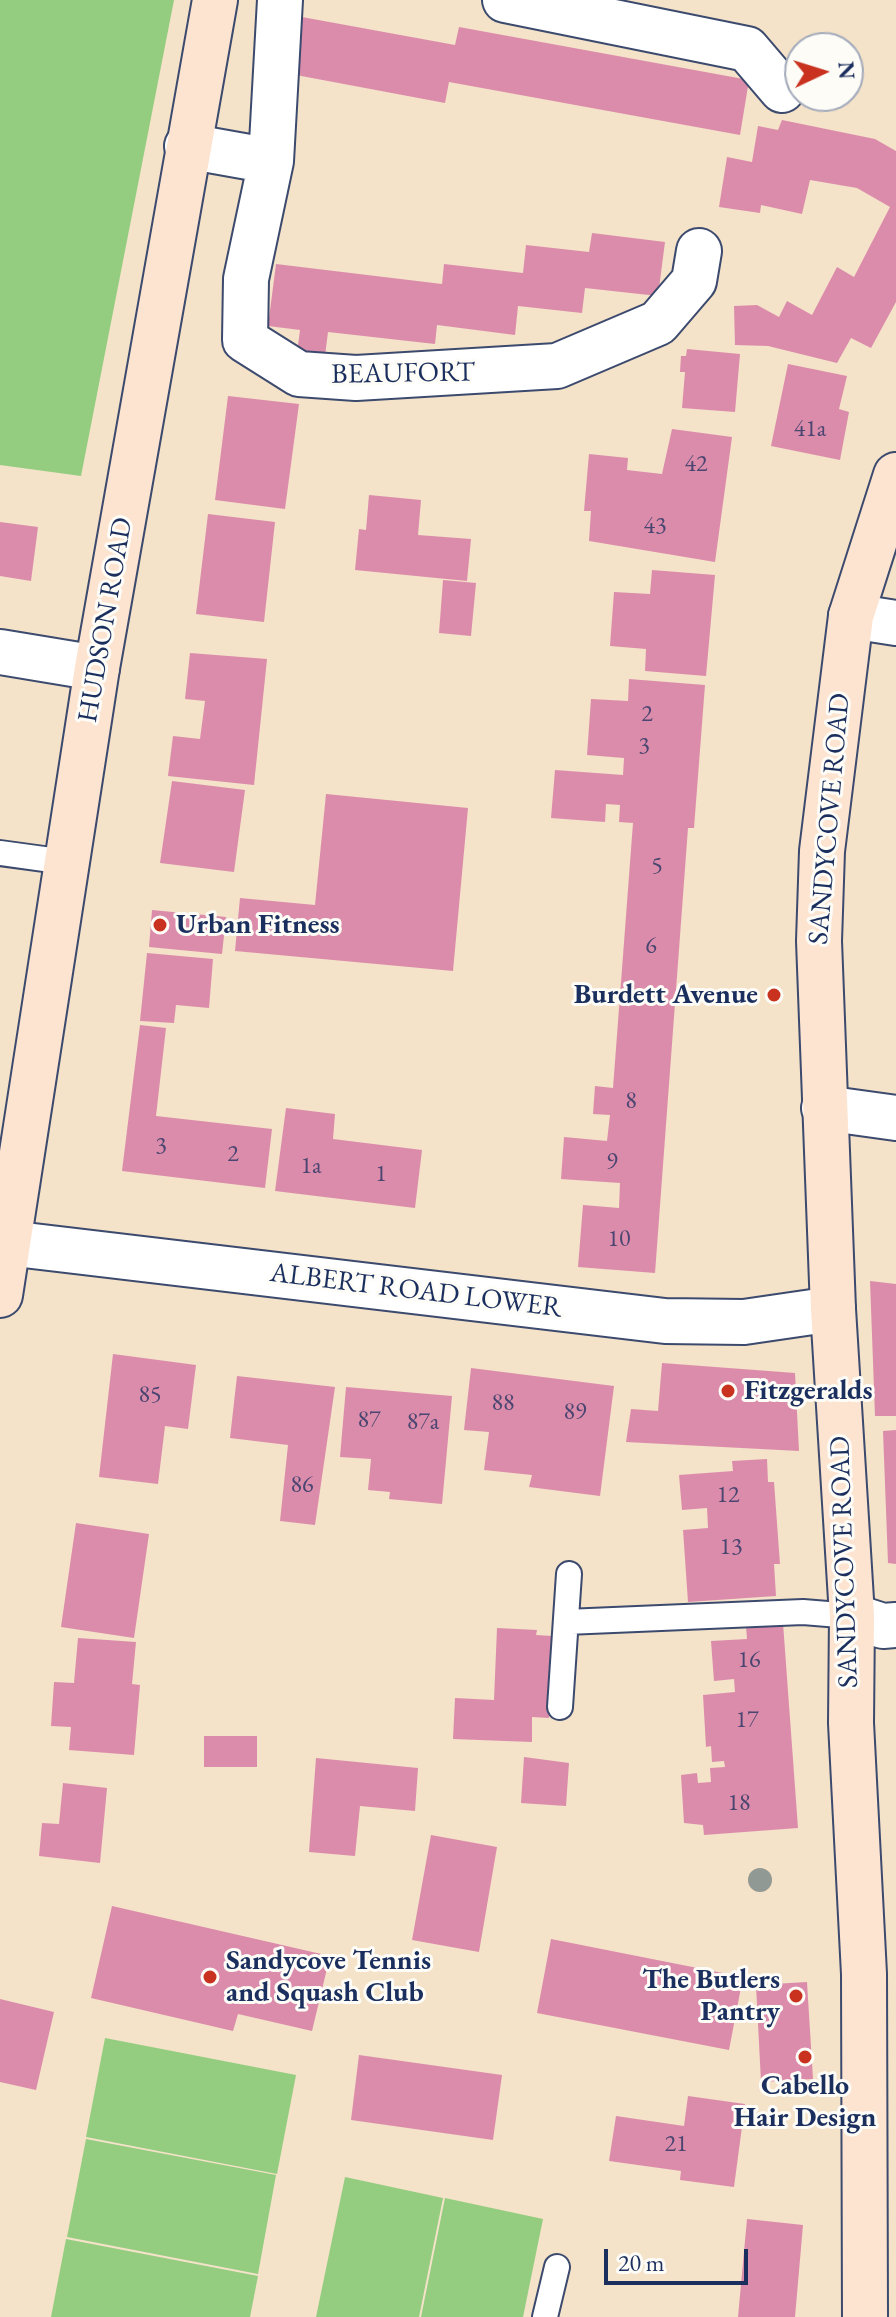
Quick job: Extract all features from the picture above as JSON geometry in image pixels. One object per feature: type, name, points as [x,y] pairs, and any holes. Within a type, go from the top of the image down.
[{"type":"main road","name":"HUDSON ROAD","points":[[0,1295],[3,1242],[97,668],[215,0]]},
{"type":"main road","name":"SANDYCOVE ROAD","points":[[865,2317],[864,1974],[851,1723],[852,1616],[833,1309],[819,941],[822,851],[851,616],[896,475]]},
{"type":"street","name":"BEAUFORT","points":[[280,0],[271,161],[246,279],[245,340],[299,374],[369,378],[557,366],[658,323],[694,281],[699,251]]},
{"type":"street","points":[[505,0],[747,49],[782,90]]},
{"type":"street","points":[[187,146],[271,161]]},
{"type":"street","points":[[851,616],[896,623]]},
{"type":"street","points":[[0,652],[97,668]]},
{"type":"street","points":[[824,1108],[896,1118]]},
{"type":"street","name":"ALBERT ROAD LOWER","points":[[3,1242],[665,1321],[744,1322],[833,1309]]},
{"type":"street","points":[[852,1616],[883,1626],[896,1625]]},
{"type":"lane","points":[[0,853],[66,862]]},
{"type":"lane","points":[[560,1707],[569,1574]]},
{"type":"lane","points":[[566,1622],[803,1612],[852,1616]]},
{"type":"lane","points":[[545,2317],[557,2267]]},
{"type":"green space","points":[[0,0],[174,0],[81,476],[0,465]]},
{"type":"green space","points":[[105,2038],[296,2075],[277,2174],[86,2137]]},
{"type":"green space","points":[[86,2139],[276,2175],[258,2274],[67,2237]]},
{"type":"green space","points":[[345,2177],[443,2198],[419,2317],[316,2317]]},
{"type":"green space","points":[[445,2198],[543,2219],[523,2317],[421,2317]]},
{"type":"green space","points":[[66,2239],[258,2276],[250,2317],[51,2317]]},
{"type":"building","points":[[291,15],[455,45],[459,27],[749,80],[740,135],[449,82],[445,103],[280,72]]},
{"type":"building","points":[[782,120],[875,139],[896,151],[896,302],[871,348],[851,338],[837,363],[768,346],[735,345],[734,306],[757,305],[779,317],[787,301],[812,315],[837,267],[854,277],[890,207],[857,188],[810,180],[802,214],[761,205],[760,213],[719,207],[727,157],[752,162],[758,126],[778,130]]},
{"type":"building","points":[[592,233],[665,242],[658,296],[585,288],[582,313],[518,306],[515,335],[437,325],[435,344],[328,332],[325,356],[297,353],[300,330],[268,326],[276,264],[442,284],[444,264],[523,273],[526,245],[589,252]]},
{"type":"building","points":[[687,349],[740,354],[735,412],[682,408],[685,372],[680,372],[681,356],[686,356]]},
{"type":"building","points":[[788,364],[847,376],[839,409],[849,412],[840,460],[771,446]]},
{"type":"building","points":[[228,396],[299,404],[285,509],[215,500]]},
{"type":"building","points":[[672,429],[732,437],[715,562],[589,541],[591,511],[584,511],[589,454],[628,458],[627,470],[662,474]]},
{"type":"building","points":[[369,495],[421,500],[418,535],[471,539],[467,581],[355,570],[359,529],[366,530]]},
{"type":"building","points":[[208,514],[275,522],[264,622],[196,614]]},
{"type":"building","points":[[0,522],[38,527],[31,581],[0,576]]},
{"type":"building","points":[[652,570],[715,575],[706,676],[645,671],[646,649],[610,646],[614,592],[650,594]]},
{"type":"building","points":[[443,580],[476,583],[471,636],[439,633]]},
{"type":"building","points":[[190,653],[267,659],[254,785],[168,776],[173,736],[200,739],[205,701],[185,699]]},
{"type":"building","points":[[629,679],[705,685],[694,828],[688,828],[655,1273],[578,1267],[583,1205],[619,1208],[620,1183],[561,1179],[564,1137],[607,1141],[610,1115],[593,1114],[595,1086],[613,1088],[633,823],[619,822],[620,805],[606,804],[605,822],[551,818],[555,770],[623,775],[624,758],[587,755],[591,699],[628,701]]},
{"type":"building","points":[[172,781],[245,790],[234,872],[160,863]]},
{"type":"building","points":[[326,794],[468,808],[453,971],[235,951],[240,898],[315,905]]},
{"type":"building","points":[[152,910],[226,917],[222,954],[149,947]]},
{"type":"building","points":[[147,953],[213,959],[209,1008],[176,1005],[174,1023],[140,1021]]},
{"type":"building","points":[[140,1025],[166,1028],[156,1116],[272,1129],[265,1188],[122,1171]]},
{"type":"building","points":[[286,1108],[335,1114],[333,1139],[422,1150],[415,1208],[275,1191]]},
{"type":"building","points":[[870,1281],[896,1284],[896,1416],[875,1416]]},
{"type":"building","points":[[113,1354],[196,1365],[188,1429],[165,1426],[158,1484],[99,1477]]},
{"type":"building","name":"Fitzgeralds","points":[[662,1363],[795,1373],[799,1451],[626,1442],[631,1409],[658,1411]]},
{"type":"building","points":[[471,1368],[614,1386],[600,1496],[529,1487],[532,1475],[484,1470],[489,1432],[464,1430]]},
{"type":"building","points":[[237,1376],[335,1387],[315,1525],[280,1521],[288,1445],[230,1438]]},
{"type":"building","points":[[346,1387],[452,1396],[442,1504],[389,1499],[390,1492],[368,1490],[371,1459],[340,1457]]},
{"type":"building","points":[[896,1430],[896,1564],[888,1563],[883,1431]]},
{"type":"building","points":[[767,1459],[768,1482],[774,1482],[780,1564],[774,1564],[776,1596],[688,1602],[683,1530],[708,1528],[707,1508],[682,1510],[679,1475],[733,1471],[732,1461]]},
{"type":"building","points":[[76,1523],[149,1534],[134,1638],[61,1627]]},
{"type":"building","points":[[783,1623],[798,1828],[704,1835],[703,1825],[684,1823],[681,1775],[697,1773],[698,1783],[711,1782],[710,1768],[725,1767],[724,1761],[712,1762],[711,1746],[706,1747],[703,1695],[735,1692],[734,1679],[714,1681],[711,1641],[747,1639],[746,1626]]},
{"type":"building","points":[[497,1628],[537,1630],[536,1635],[552,1636],[549,1718],[532,1717],[532,1742],[453,1739],[455,1698],[494,1700]]},
{"type":"building","points":[[78,1638],[136,1642],[132,1684],[140,1685],[134,1755],[69,1750],[71,1727],[51,1726],[54,1682],[74,1683]]},
{"type":"building","points":[[204,1736],[257,1736],[257,1767],[204,1767]]},
{"type":"building","points":[[524,1757],[569,1763],[566,1806],[521,1803]]},
{"type":"building","points":[[316,1758],[418,1768],[415,1811],[360,1806],[355,1856],[309,1852]]},
{"type":"building","points":[[63,1783],[107,1788],[100,1863],[39,1856],[42,1823],[59,1824]]},
{"type":"building","points":[[431,1835],[497,1847],[479,1952],[412,1940]]},
{"type":"building","name":"Sandycove Tennis and Squash Club","points":[[112,1906],[330,1956],[312,2031],[238,2014],[233,2031],[91,1998]]},
{"type":"building","points":[[551,1939],[743,1977],[729,2050],[537,2013]]},
{"type":"building","points":[[807,1982],[813,2079],[761,2082],[756,1985]]},
{"type":"building","points":[[0,1999],[54,2012],[36,2090],[0,2082]]},
{"type":"building","points":[[359,2055],[502,2075],[493,2140],[351,2120]]},
{"type":"building","points":[[688,2096],[745,2104],[734,2187],[680,2180],[681,2171],[609,2161],[616,2116],[684,2126]]},
{"type":"building","points":[[747,2219],[803,2225],[795,2317],[738,2317]]},
{"type":"place","name":"Urban Fitness","points":[[160,925]]},
{"type":"place","name":"Burdett Avenue","points":[[774,995]]},
{"type":"place","name":"Fitzgeralds","points":[[728,1391]]},
{"type":"place","name":"Sandycove Tennis and Squash Club","points":[[210,1977]]},
{"type":"place","name":"The Butlers Pantry","points":[[796,1996]]},
{"type":"place","name":"Cabello Hair Design","points":[[805,2057]]}]
